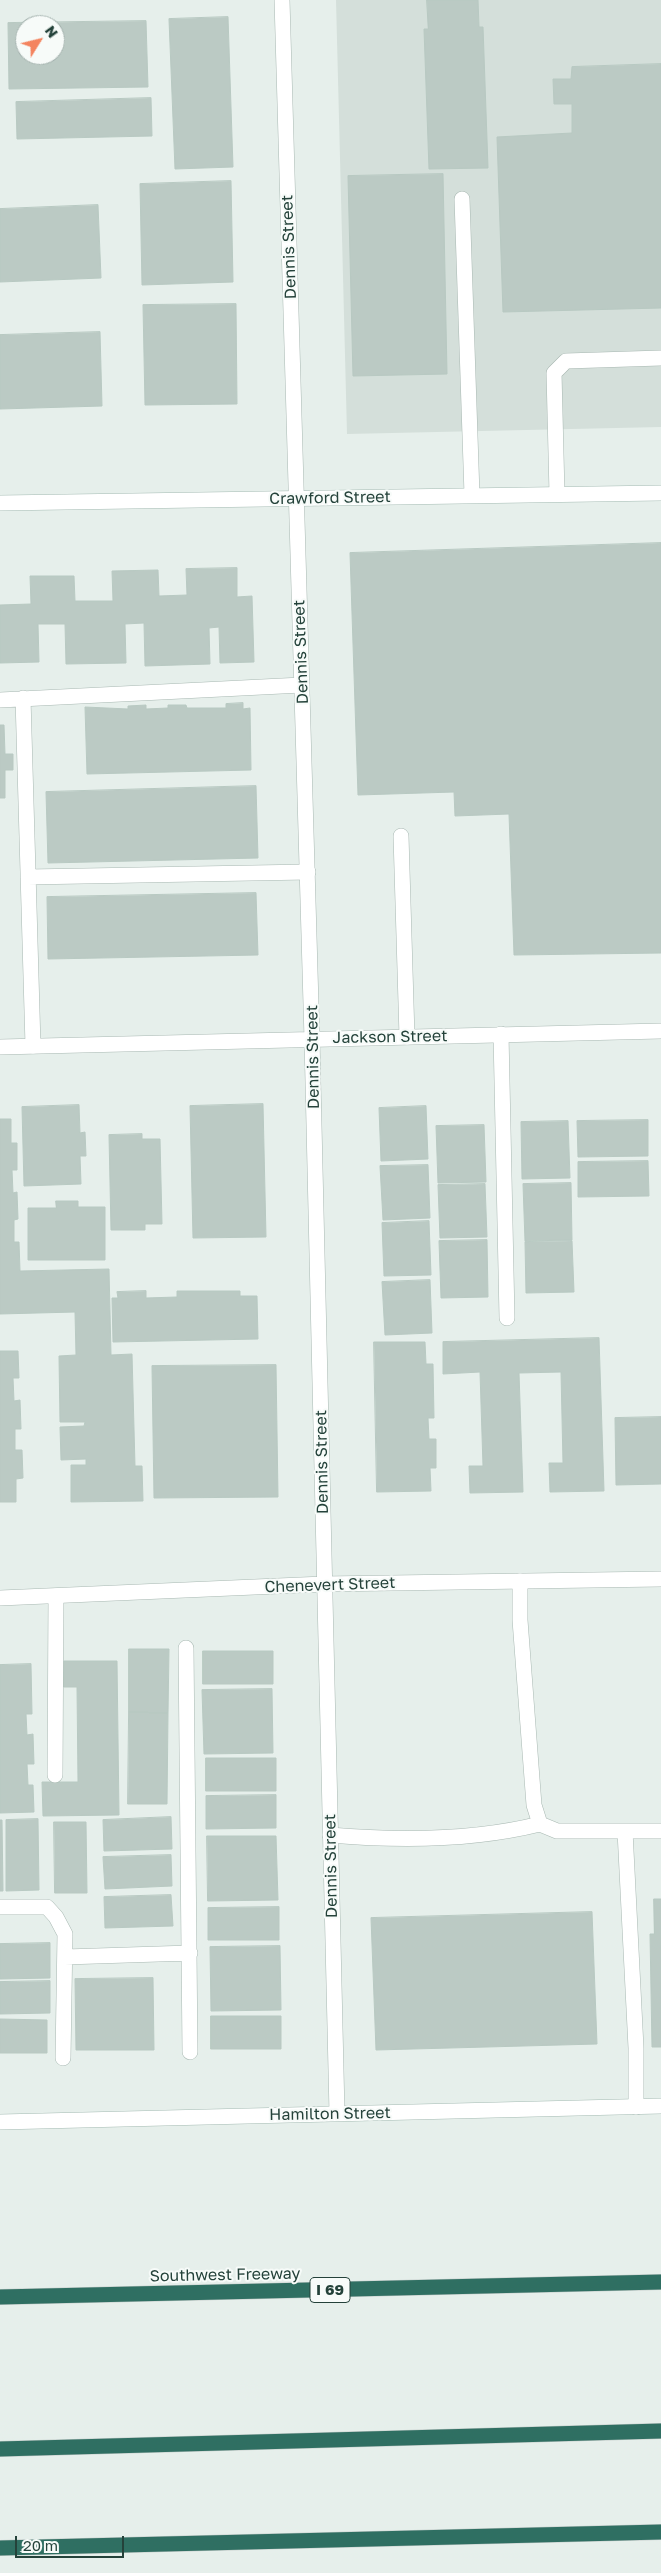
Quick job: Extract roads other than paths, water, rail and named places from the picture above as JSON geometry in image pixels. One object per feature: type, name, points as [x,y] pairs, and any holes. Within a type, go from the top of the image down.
[{"type":"highway","name":"Southwest Freeway","points":[[0,2297],[661,2282]]},
{"type":"highway","points":[[0,2449],[661,2431]]},
{"type":"highway","points":[[0,2548],[661,2532]]},
{"type":"street","name":"Dennis Street","points":[[282,0],[308,872],[337,2113]]},
{"type":"street","points":[[462,199],[472,495]]},
{"type":"street","points":[[557,494],[554,373],[566,361],[661,358]]},
{"type":"street","name":"Crawford Street","points":[[0,503],[661,493]]},
{"type":"street","points":[[0,700],[302,684]]},
{"type":"street","points":[[23,698],[33,1046]]},
{"type":"street","points":[[401,836],[407,1037]]},
{"type":"street","points":[[28,877],[308,872]]},
{"type":"street","name":"Jackson Street","points":[[0,1047],[661,1030]]},
{"type":"street","points":[[502,1034],[507,1318]]},
{"type":"street","name":"Chenevert Street","points":[[0,1598],[324,1584],[661,1580]]},
{"type":"street","points":[[520,1581],[520,1620],[534,1805],[540,1824]]},
{"type":"street","points":[[55,1775],[56,1596]]},
{"type":"street","points":[[186,1648],[190,2052]]},
{"type":"street","points":[[330,1835],[367,1838],[447,1838],[516,1830],[540,1824],[557,1831],[661,1831]]},
{"type":"street","points":[[625,1831],[635,2038],[636,2107]]},
{"type":"street","points":[[0,1907],[47,1907],[56,1916],[65,1934],[63,2058]]},
{"type":"street","points":[[64,1957],[190,1953]]},
{"type":"street","name":"Hamilton Street","points":[[0,2122],[661,2106]]}]
